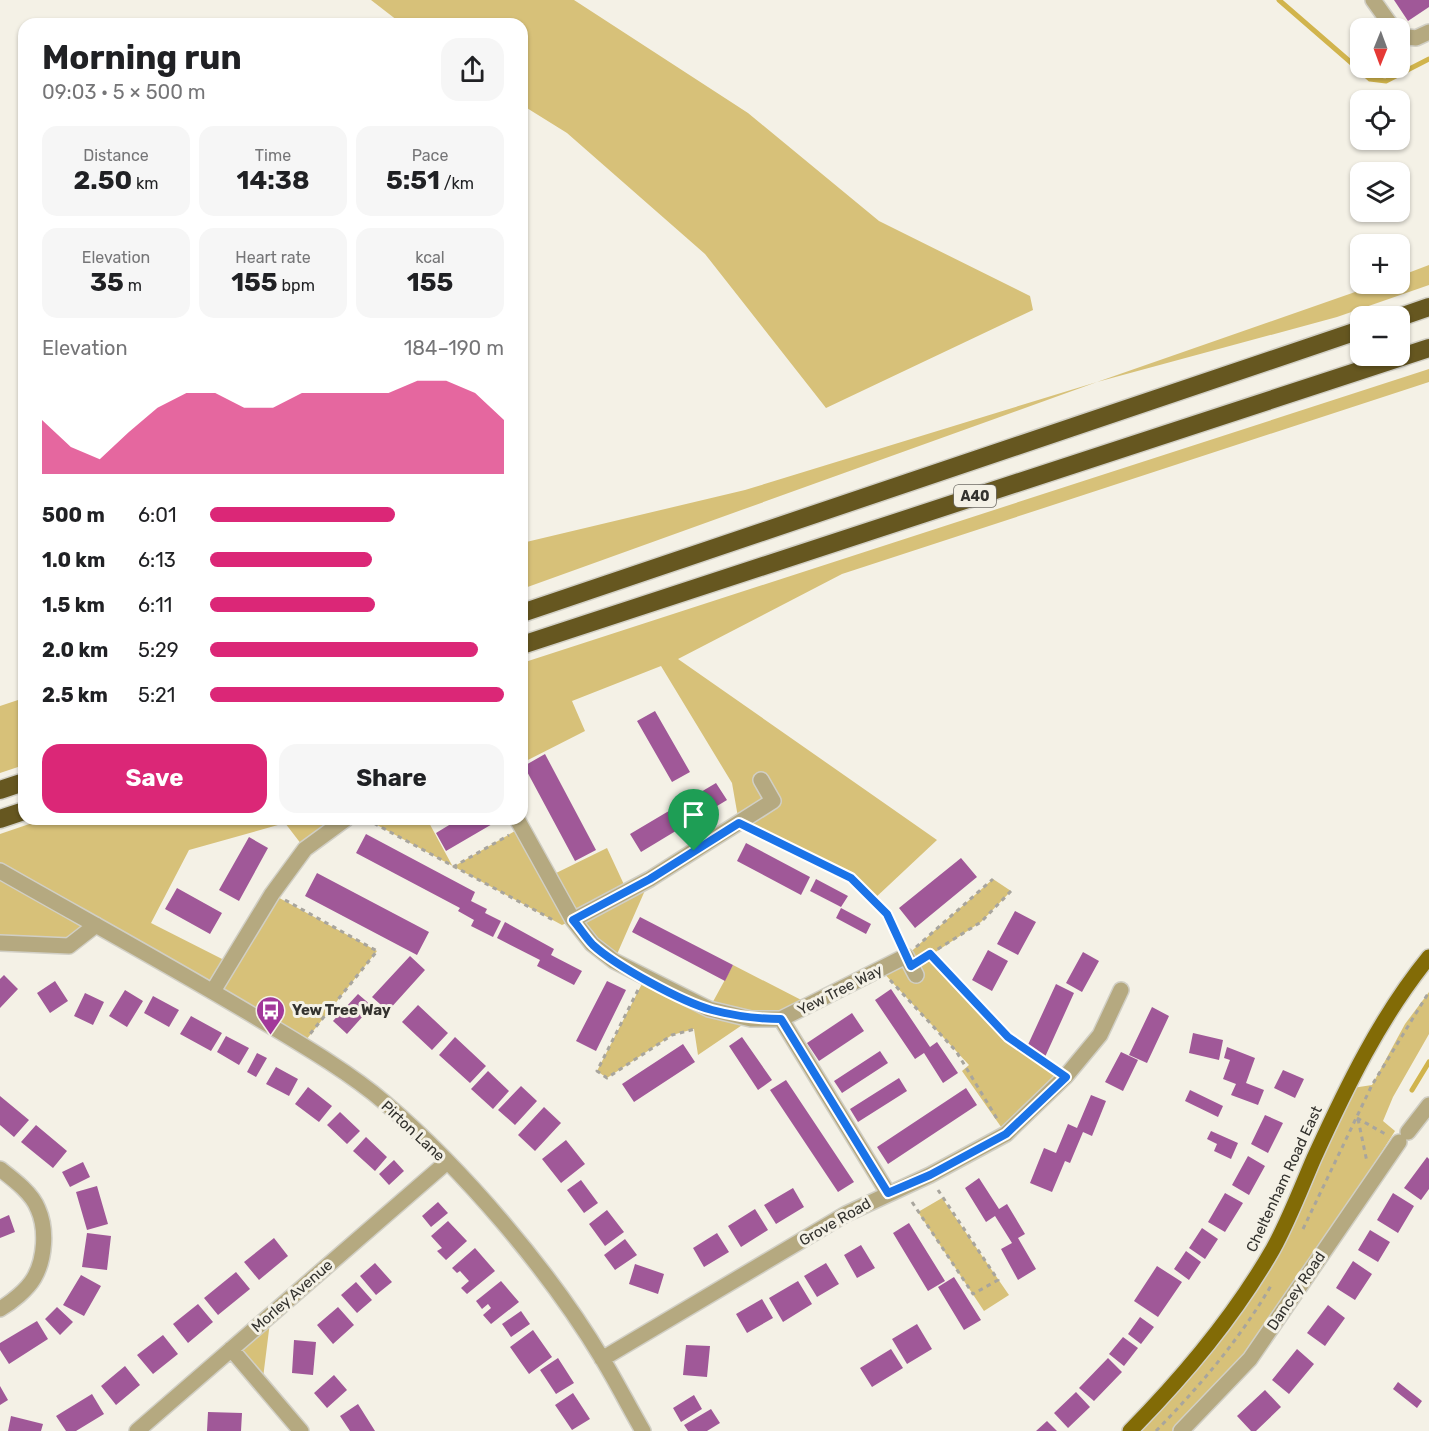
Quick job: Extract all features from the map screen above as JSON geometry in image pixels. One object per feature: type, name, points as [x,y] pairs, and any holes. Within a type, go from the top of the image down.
[{"type":"highway","points":[[1410,314],[1429,307]]},
{"type":"highway","name":"A40","points":[[528,611],[1350,333]]},
{"type":"highway","name":"A40","points":[[528,643],[1429,348]]},
{"type":"highway","points":[[0,790],[18,784]]},
{"type":"highway","points":[[0,819],[18,813]]},
{"type":"main road","name":"Cheltenham Road East","points":[[1130,1431],[1178,1382],[1220,1330],[1274,1248],[1346,1089],[1387,1016],[1429,957]]},
{"type":"street","points":[[1373,0],[1386,18]]},
{"type":"street","points":[[1410,37],[1416,38],[1429,32]]},
{"type":"street","points":[[573,920],[650,879],[773,801],[761,780]]},
{"type":"street","points":[[213,991],[272,894],[305,849],[338,825]]},
{"type":"street","name":"Yew Tree Way","points":[[521,825],[573,920],[592,944],[614,962],[709,1009],[751,1019],[781,1019],[880,969],[911,965]]},
{"type":"street","name":"Pirton Lane","points":[[0,871],[213,991],[302,1045],[383,1101],[447,1162],[510,1232],[568,1307],[602,1359],[643,1431]]},
{"type":"street","points":[[0,943],[69,946],[96,925]]},
{"type":"street","name":"Grove Road","points":[[602,1359],[846,1214],[930,1175],[1006,1134],[1066,1077],[1100,1035],[1121,990]]},
{"type":"street","points":[[781,1019],[895,1190]]},
{"type":"street","name":"Dancey Road","points":[[1181,1431],[1250,1359],[1371,1181],[1429,1105]]},
{"type":"street","name":"Morley Avenue","points":[[137,1431],[447,1162]]},
{"type":"street","points":[[0,1168],[17,1182],[38,1209],[45,1243],[35,1278],[12,1301],[0,1309]]},
{"type":"street","points":[[231,1349],[301,1431]]},
{"type":"path","points":[[739,823],[851,878],[887,914],[911,965]]},
{"type":"path","points":[[377,825],[562,925],[573,920]]},
{"type":"path","points":[[453,867],[517,825]]},
{"type":"path","points":[[911,965],[993,879]]},
{"type":"path","points":[[911,965],[981,922],[1011,891]]},
{"type":"path","points":[[272,894],[378,951],[302,1045]]},
{"type":"path","points":[[930,954],[1008,1037],[1066,1077]]},
{"type":"path","points":[[880,969],[956,1051],[1006,1134]]},
{"type":"path","points":[[645,978],[597,1071],[607,1078],[672,1035],[695,1029]]},
{"type":"path","points":[[1371,1181],[1357,1118],[1386,1059],[1429,992]]},
{"type":"path","points":[[1357,1118],[1404,1137]]},
{"type":"path","points":[[895,1190],[973,1294],[998,1280],[942,1198],[930,1175]]},
{"type":"shaded area","points":[[371,0],[574,0],[748,113],[879,221],[1030,296],[1033,310],[826,408],[705,254],[567,133],[528,109],[528,18],[394,18]]},
{"type":"shaded area","points":[[1429,265],[1429,285],[1410,292],[1410,272]]},
{"type":"shaded area","points":[[1350,294],[1403,294],[1369,306],[1350,306],[1350,312],[1097,382]]},
{"type":"shaded area","points":[[1429,369],[1429,382],[842,574],[678,659],[937,840],[873,900],[851,878],[739,823],[732,783],[661,666],[572,701],[585,731],[528,760],[528,661]]},
{"type":"shaded area","points":[[1097,382],[528,587],[528,542],[745,490]]},
{"type":"shaded area","points":[[18,700],[18,767],[0,773],[0,706]]},
{"type":"shaded area","points":[[26,825],[278,825],[189,850],[151,923],[230,963],[272,894],[377,951],[302,1045],[96,925],[69,946],[0,943],[0,834]]},
{"type":"shaded area","points":[[287,825],[338,825],[305,849]]},
{"type":"shaded area","points":[[377,825],[430,825],[452,866]]},
{"type":"shaded area","points":[[522,827],[550,876],[607,848],[627,891],[650,879],[614,961],[573,920],[562,925],[454,867]]},
{"type":"shaded area","points":[[993,879],[1011,891],[981,922],[931,955],[1008,1037],[1066,1076],[1006,1134],[962,1071],[969,1065],[880,969],[906,956]]},
{"type":"shaded area","points":[[733,965],[811,1005],[751,1019],[698,1055],[694,1029],[672,1035],[607,1078],[597,1071],[645,978],[709,1009]]},
{"type":"shaded area","points":[[1429,992],[1429,1034],[1393,1097],[1383,1121],[1395,1131],[1250,1359],[1181,1431],[1130,1431],[1273,1248],[1346,1089],[1372,1085],[1405,1024]]},
{"type":"shaded area","points":[[942,1198],[1009,1295],[984,1311],[918,1212]]},
{"type":"shaded area","points":[[271,1314],[262,1386],[231,1349]]},
{"type":"building","points":[[1394,0],[1429,0],[1429,7],[1410,20],[1406,18]]},
{"type":"building","points":[[655,711],[690,772],[672,782],[637,721]]},
{"type":"building","points":[[545,754],[596,850],[575,861],[528,773],[528,764]]},
{"type":"building","points":[[716,783],[727,800],[641,852],[630,834]]},
{"type":"building","points":[[449,825],[491,825],[446,851],[436,833]]},
{"type":"building","points":[[366,834],[475,892],[471,901],[487,909],[485,913],[501,921],[493,937],[471,926],[474,920],[458,911],[460,908],[356,853]]},
{"type":"building","points":[[249,837],[268,848],[239,901],[219,890]]},
{"type":"building","points":[[746,843],[810,877],[801,895],[737,861]]},
{"type":"building","points":[[961,858],[977,877],[915,928],[899,908]]},
{"type":"building","points":[[317,873],[429,932],[417,955],[305,896]]},
{"type":"building","points":[[816,879],[848,896],[841,907],[810,891]]},
{"type":"building","points":[[177,888],[222,913],[210,934],[165,909]]},
{"type":"building","points":[[841,908],[871,924],[866,934],[836,918]]},
{"type":"building","points":[[1015,911],[1036,922],[1018,955],[997,944]]},
{"type":"building","points":[[640,917],[733,965],[725,981],[632,932]]},
{"type":"building","points":[[505,922],[554,949],[551,955],[582,971],[574,985],[537,966],[540,960],[497,938]]},
{"type":"building","points":[[988,950],[1008,961],[992,991],[972,980]]},
{"type":"building","points":[[1083,952],[1099,961],[1082,992],[1066,983]]},
{"type":"building","points":[[410,956],[425,970],[388,1011],[372,997]]},
{"type":"building","points":[[4,975],[18,989],[0,1008],[0,979]]},
{"type":"building","points":[[55,981],[68,1001],[50,1013],[37,993]]},
{"type":"building","points":[[607,981],[626,990],[596,1051],[576,1041]]},
{"type":"building","points":[[1056,984],[1074,993],[1045,1057],[1026,1049]]},
{"type":"building","points":[[891,989],[930,1047],[937,1042],[958,1073],[943,1083],[924,1053],[915,1059],[875,1000]]},
{"type":"building","points":[[125,990],[143,1001],[127,1027],[109,1016]]},
{"type":"building","points":[[85,993],[104,1002],[93,1025],[74,1016]]},
{"type":"building","points":[[358,994],[372,1006],[347,1034],[333,1021]]},
{"type":"building","points":[[153,996],[179,1010],[169,1027],[144,1013]]},
{"type":"building","points":[[418,1005],[448,1033],[432,1050],[402,1022]]},
{"type":"building","points":[[1152,1007],[1169,1016],[1147,1063],[1129,1055]]},
{"type":"building","points":[[852,1013],[864,1031],[819,1061],[807,1043]]},
{"type":"building","points":[[191,1016],[222,1033],[211,1051],[180,1034]]},
{"type":"building","points":[[1193,1033],[1223,1040],[1219,1060],[1189,1053]]},
{"type":"building","points":[[226,1036],[249,1048],[239,1065],[217,1052]]},
{"type":"building","points":[[455,1037],[486,1066],[470,1083],[439,1055]]},
{"type":"building","points":[[742,1037],[772,1080],[758,1090],[729,1046]]},
{"type":"building","points":[[683,1044],[695,1062],[634,1102],[622,1084]]},
{"type":"building","points":[[1227,1047],[1255,1058],[1246,1083],[1264,1090],[1258,1105],[1231,1095],[1236,1084],[1223,1079],[1230,1060],[1224,1058]]},
{"type":"building","points":[[880,1051],[888,1063],[842,1093],[834,1081]]},
{"type":"building","points":[[1121,1052],[1138,1060],[1123,1091],[1105,1082]]},
{"type":"building","points":[[257,1053],[267,1058],[256,1077],[247,1072]]},
{"type":"building","points":[[276,1067],[298,1079],[289,1096],[266,1084]]},
{"type":"building","points":[[1283,1070],[1304,1079],[1295,1098],[1274,1088]]},
{"type":"building","points":[[488,1071],[509,1091],[493,1109],[471,1089]]},
{"type":"building","points":[[899,1078],[907,1091],[858,1122],[850,1109]]},
{"type":"building","points":[[786,1080],[854,1182],[838,1192],[770,1090]]},
{"type":"building","points":[[521,1086],[537,1101],[515,1125],[498,1110]]},
{"type":"building","points":[[308,1087],[332,1106],[319,1122],[295,1104]]},
{"type":"building","points":[[966,1088],[977,1105],[888,1164],[877,1147]]},
{"type":"building","points":[[1190,1090],[1223,1106],[1218,1117],[1185,1101]]},
{"type":"building","points":[[1091,1095],[1106,1101],[1092,1136],[1083,1132],[1070,1163],[1065,1161],[1052,1192],[1030,1183],[1044,1148],[1056,1153],[1068,1124],[1077,1128]]},
{"type":"building","points":[[0,1096],[29,1120],[14,1137],[0,1125]]},
{"type":"building","points":[[544,1107],[561,1123],[535,1151],[518,1135]]},
{"type":"building","points":[[340,1112],[360,1131],[347,1144],[327,1125]]},
{"type":"building","points":[[1265,1115],[1283,1123],[1268,1153],[1251,1144]]},
{"type":"building","points":[[36,1125],[67,1151],[53,1168],[21,1142]]},
{"type":"building","points":[[1211,1131],[1238,1143],[1231,1159],[1214,1151],[1217,1144],[1207,1139]]},
{"type":"building","points":[[366,1137],[387,1157],[375,1171],[353,1151]]},
{"type":"building","points":[[566,1140],[585,1164],[561,1183],[542,1159]]},
{"type":"building","points":[[1248,1156],[1265,1166],[1249,1195],[1232,1185]]},
{"type":"building","points":[[1427,1157],[1429,1159],[1429,1189],[1421,1200],[1404,1188]]},
{"type":"building","points":[[394,1160],[404,1171],[389,1185],[379,1174]]},
{"type":"building","points":[[83,1162],[90,1177],[70,1187],[62,1172]]},
{"type":"building","points":[[979,1178],[999,1209],[1007,1204],[1025,1234],[1018,1238],[1036,1269],[1018,1280],[1001,1249],[1012,1243],[995,1216],[986,1222],[965,1188]]},
{"type":"building","points":[[581,1180],[598,1203],[584,1213],[567,1190]]},
{"type":"building","points":[[97,1186],[108,1224],[87,1230],[76,1192]]},
{"type":"building","points":[[793,1188],[804,1207],[776,1224],[764,1205]]},
{"type":"building","points":[[1225,1193],[1243,1203],[1225,1232],[1208,1222]]},
{"type":"building","points":[[1393,1193],[1414,1206],[1398,1233],[1377,1220]]},
{"type":"building","points":[[438,1202],[448,1213],[431,1227],[422,1216]]},
{"type":"building","points":[[755,1209],[768,1230],[741,1247],[728,1226]]},
{"type":"building","points":[[607,1210],[624,1232],[605,1246],[589,1224]]},
{"type":"building","points":[[9,1215],[15,1232],[0,1238],[0,1219]]},
{"type":"building","points":[[448,1221],[467,1241],[446,1260],[437,1251],[442,1248],[431,1236]]},
{"type":"building","points":[[909,1223],[945,1281],[928,1291],[893,1233]]},
{"type":"building","points":[[1202,1228],[1218,1239],[1205,1259],[1189,1248]]},
{"type":"building","points":[[1370,1230],[1390,1242],[1378,1262],[1358,1250]]},
{"type":"building","points":[[87,1233],[111,1236],[107,1270],[82,1267]]},
{"type":"building","points":[[717,1233],[729,1252],[704,1267],[693,1248]]},
{"type":"building","points":[[274,1238],[288,1256],[259,1280],[244,1262]]},
{"type":"building","points":[[625,1239],[637,1255],[615,1270],[604,1255]]},
{"type":"building","points":[[861,1245],[875,1268],[857,1278],[844,1255]]},
{"type":"building","points":[[475,1248],[495,1271],[467,1294],[461,1288],[469,1281],[460,1271],[457,1273],[452,1268]]},
{"type":"building","points":[[1186,1251],[1201,1262],[1189,1280],[1174,1269]]},
{"type":"building","points":[[1353,1261],[1372,1274],[1355,1300],[1336,1288]]},
{"type":"building","points":[[375,1263],[392,1282],[376,1295],[360,1276]]},
{"type":"building","points":[[826,1263],[839,1284],[817,1297],[804,1276]]},
{"type":"building","points":[[635,1264],[664,1274],[658,1294],[629,1284]]},
{"type":"building","points":[[1157,1266],[1182,1282],[1158,1317],[1134,1301]]},
{"type":"building","points":[[236,1272],[250,1289],[218,1315],[204,1298]]},
{"type":"building","points":[[81,1275],[101,1286],[84,1316],[63,1305]]},
{"type":"building","points":[[954,1277],[981,1320],[964,1330],[938,1287]]},
{"type":"building","points":[[501,1281],[519,1302],[491,1324],[483,1315],[491,1308],[488,1304],[482,1309],[476,1301]]},
{"type":"building","points":[[798,1281],[812,1304],[783,1322],[769,1298]]},
{"type":"building","points":[[356,1282],[372,1300],[357,1313],[341,1295]]},
{"type":"building","points":[[762,1299],[773,1318],[747,1333],[736,1314]]},
{"type":"building","points":[[198,1304],[213,1322],[188,1343],[173,1324]]},
{"type":"building","points":[[1328,1305],[1345,1318],[1325,1346],[1307,1333]]},
{"type":"building","points":[[57,1307],[73,1322],[60,1335],[45,1319]]},
{"type":"building","points":[[338,1307],[354,1325],[333,1344],[317,1325]]},
{"type":"building","points":[[521,1311],[530,1324],[511,1337],[502,1324]]},
{"type":"building","points":[[1140,1317],[1154,1327],[1141,1344],[1128,1334]]},
{"type":"building","points":[[37,1321],[48,1339],[9,1364],[0,1350],[0,1343]]},
{"type":"building","points":[[917,1324],[932,1349],[907,1364],[892,1339]]},
{"type":"building","points":[[533,1330],[552,1357],[529,1374],[510,1347]]},
{"type":"building","points":[[163,1335],[178,1354],[153,1374],[137,1355]]},
{"type":"building","points":[[1123,1337],[1138,1348],[1124,1366],[1109,1354]]},
{"type":"building","points":[[294,1340],[316,1342],[313,1375],[292,1373]]},
{"type":"building","points":[[686,1345],[710,1346],[707,1377],[683,1375]]},
{"type":"building","points":[[891,1349],[903,1368],[872,1387],[860,1368]]},
{"type":"building","points":[[1297,1349],[1314,1364],[1289,1394],[1272,1380]]},
{"type":"building","points":[[558,1358],[574,1383],[556,1394],[540,1370]]},
{"type":"building","points":[[1108,1358],[1122,1372],[1094,1401],[1079,1388]]},
{"type":"building","points":[[125,1366],[140,1385],[116,1405],[101,1386]]},
{"type":"building","points":[[334,1375],[347,1390],[327,1408],[314,1393]]},
{"type":"building","points":[[1398,1382],[1422,1401],[1417,1408],[1393,1389]]},
{"type":"building","points":[[0,1386],[8,1400],[0,1405]]},
{"type":"building","points":[[1265,1390],[1281,1407],[1256,1431],[1251,1431],[1237,1416]]},
{"type":"building","points":[[1076,1392],[1090,1407],[1068,1428],[1054,1413]]},
{"type":"building","points":[[573,1393],[590,1419],[572,1430],[555,1405]]},
{"type":"building","points":[[92,1394],[104,1414],[76,1431],[66,1431],[56,1416]]},
{"type":"building","points":[[694,1395],[702,1409],[681,1422],[673,1408]]},
{"type":"building","points":[[358,1404],[375,1431],[350,1431],[340,1416]]},
{"type":"building","points":[[711,1409],[720,1423],[707,1431],[688,1431],[684,1425]]},
{"type":"building","points":[[208,1412],[242,1413],[241,1431],[207,1431]]},
{"type":"building","points":[[11,1416],[43,1424],[41,1431],[8,1431]]},
{"type":"building","points":[[1047,1421],[1057,1431],[1036,1431]]},
{"type":"waterway","points":[[1279,0],[1370,79],[1386,81],[1429,59]]},
{"type":"waterway","points":[[1412,1090],[1429,1062]]},
{"type":"place","name":"Yew Tree Way","points":[[271,1036]]},
{"type":"route","points":[[739,823],[851,878],[887,914],[911,966],[930,954],[1008,1037],[1066,1077],[1006,1134],[930,1175],[888,1193],[781,1019],[751,1019],[709,1009],[681,996],[614,962],[592,944],[573,920],[650,879],[694,851],[739,823]]}]
